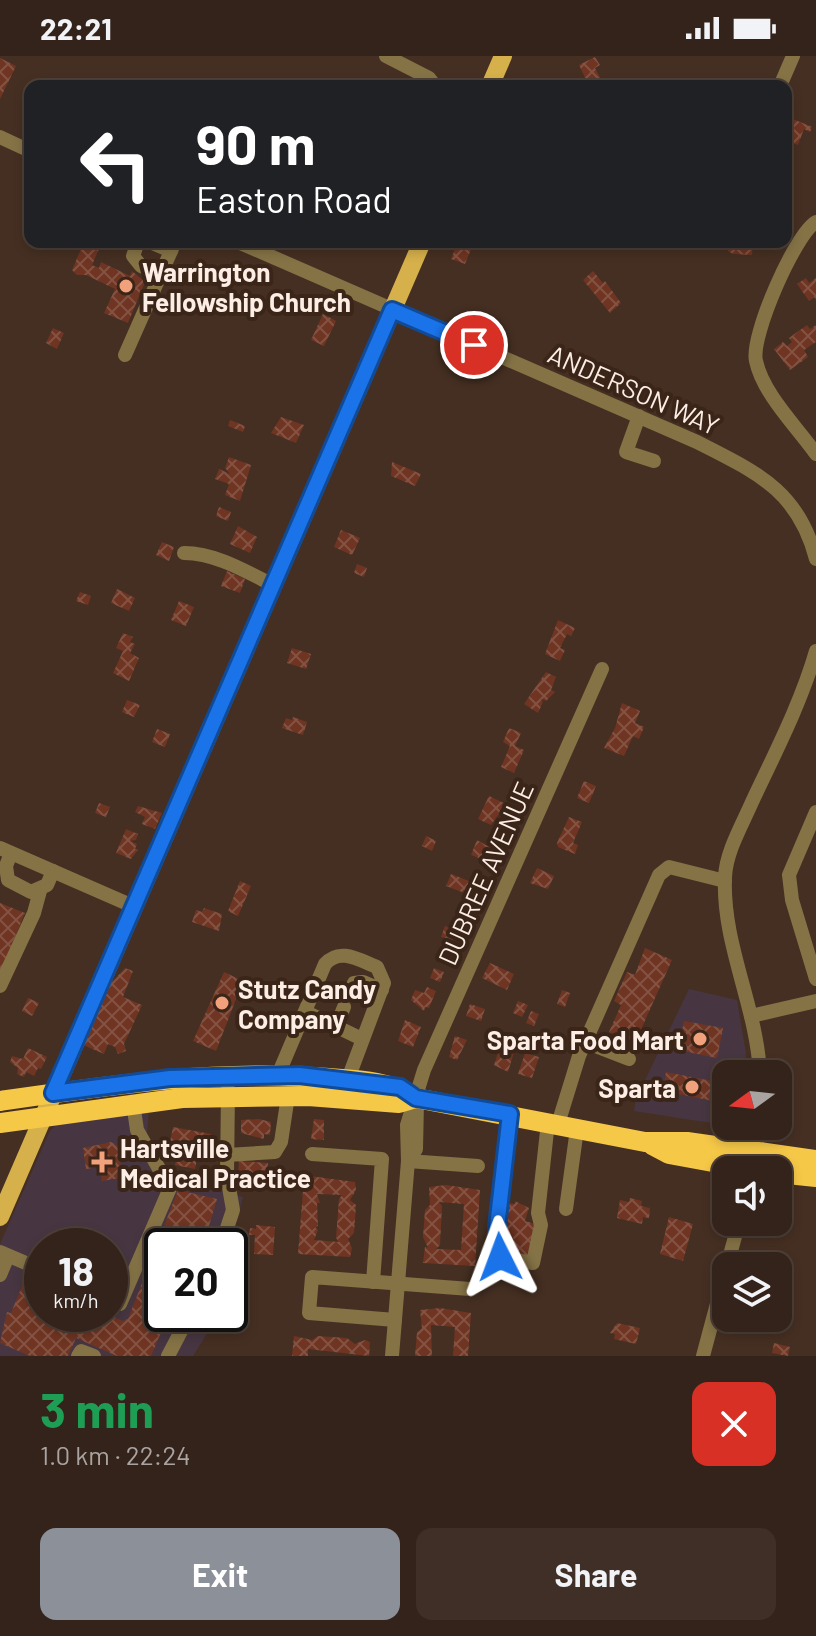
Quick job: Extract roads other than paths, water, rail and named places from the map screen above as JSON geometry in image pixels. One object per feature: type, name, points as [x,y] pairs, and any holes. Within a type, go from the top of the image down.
[{"type":"highway","points":[[0,1101],[170,1078],[244,1074],[348,1079],[400,1087],[416,1098],[645,1142],[669,1154],[712,1160]]},
{"type":"highway","points":[[0,1123],[133,1103],[227,1095],[399,1103],[416,1098]]},
{"type":"highway","points":[[792,1162],[816,1160]]},
{"type":"highway","points":[[792,1174],[816,1177]]},
{"type":"main road","points":[[493,80],[503,56]]},
{"type":"main road","points":[[0,1217],[419,248]]},
{"type":"street","points":[[386,56],[430,80]]},
{"type":"street","points":[[783,80],[793,56]]},
{"type":"street","points":[[0,137],[24,148]]},
{"type":"street","points":[[816,222],[796,246],[775,292],[755,354],[765,382],[816,454]]},
{"type":"street","points":[[136,248],[133,256],[136,263],[160,275]]},
{"type":"street","points":[[125,355],[173,248]]},
{"type":"street","name":"ANDERSON WAY","points":[[252,248],[639,416],[734,461],[783,492],[800,516],[816,559]]},
{"type":"street","points":[[639,416],[626,452],[654,461]]},
{"type":"street","points":[[184,553],[199,553],[275,586]]},
{"type":"street","points":[[758,1060],[751,1016],[730,936],[725,881],[736,838],[808,679],[816,651]]},
{"type":"street","name":"DUBREE AVENUE","points":[[392,1356],[408,1161],[416,1149],[416,1098],[424,1070],[602,669]]},
{"type":"street","points":[[816,812],[789,875],[792,900],[816,979]]},
{"type":"street","points":[[40,891],[31,892],[8,880],[6,850],[135,907]]},
{"type":"street","points":[[510,1114],[497,1227],[500,1257],[533,1263],[541,1225],[538,1213],[568,1086],[650,888],[663,870],[678,868],[725,881]]},
{"type":"street","points":[[0,986],[34,913],[40,891],[53,871]]},
{"type":"street","points":[[278,1075],[325,964],[337,955],[350,956],[377,967],[384,978],[348,1079]]},
{"type":"street","points":[[336,1027],[354,983],[363,982],[382,990]]},
{"type":"street","points":[[751,1016],[816,1001]]},
{"type":"street","points":[[306,1012],[362,1039]]},
{"type":"street","points":[[585,1042],[629,1059]]},
{"type":"street","points":[[227,1228],[233,1210],[227,1155],[227,1095],[229,1085],[244,1074]]},
{"type":"street","points":[[227,1155],[275,1152],[281,1142],[288,1096]]},
{"type":"street","points":[[128,1285],[170,1188],[137,1130],[133,1103]]},
{"type":"street","points":[[561,1125],[566,1209]]},
{"type":"street","points":[[312,1154],[382,1159],[373,1282]]},
{"type":"street","points":[[408,1161],[478,1166]]},
{"type":"street","points":[[379,1196],[405,1199]]},
{"type":"street","points":[[0,1275],[4,1254],[24,1262]]},
{"type":"street","points":[[395,1320],[309,1313],[312,1277],[470,1289]]},
{"type":"street","points":[[703,1356],[712,1322]]},
{"type":"street","points":[[168,1356],[181,1332]]},
{"type":"street","points":[[78,1356],[81,1351],[94,1356]]},
{"type":"place","name":"Warrington Fellowship Church","points":[[126,286]]},
{"type":"place","name":"Stutz Candy Company","points":[[222,1003]]},
{"type":"place","name":"Sparta Food Mart","points":[[700,1039]]},
{"type":"place","name":"Sparta","points":[[692,1087]]},
{"type":"place","name":"Hartsville Medical Practice","points":[[102,1162]]}]
